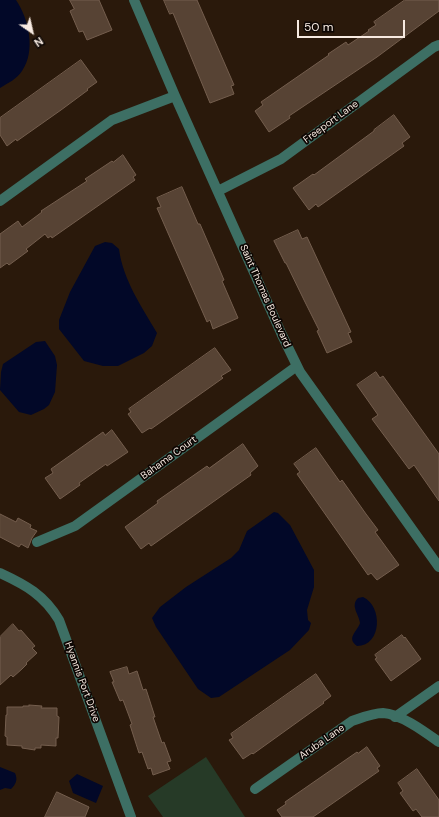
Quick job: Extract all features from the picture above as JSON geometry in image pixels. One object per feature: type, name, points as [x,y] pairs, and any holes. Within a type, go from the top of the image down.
[{"type":"street","name":"Saint Thomas Boulevard","points":[[134,0],[175,96],[300,372],[439,567]]},
{"type":"street","name":"Freeport Lane","points":[[218,191],[281,159],[427,52],[439,45]]},
{"type":"street","points":[[0,201],[112,120],[175,96]]},
{"type":"street","name":"Bahama Court","points":[[37,542],[75,526],[297,366]]},
{"type":"street","name":"Hyannis Port Drive","points":[[0,573],[32,590],[47,604],[59,620],[131,817]]},
{"type":"street","points":[[395,716],[439,686]]},
{"type":"street","name":"Aruba Lane","points":[[255,789],[352,721],[365,717],[384,713],[395,716],[411,723],[439,742]]},
{"type":"green space","points":[[206,757],[245,817],[163,817],[148,796]]},
{"type":"water","points":[[0,0],[16,0],[24,16],[30,45],[26,63],[20,74],[15,79],[0,88]]},
{"type":"water","points":[[105,242],[112,243],[119,249],[121,260],[129,282],[139,303],[157,333],[152,346],[144,353],[118,366],[103,366],[84,361],[59,329],[59,320],[70,292],[95,246]]},
{"type":"water","points":[[45,341],[55,356],[57,365],[55,392],[49,405],[44,409],[31,415],[19,412],[0,390],[3,364],[36,342]]},
{"type":"water","points":[[274,512],[278,513],[290,525],[314,570],[314,587],[307,610],[308,620],[311,623],[309,630],[290,650],[219,697],[211,698],[198,689],[156,627],[152,618],[160,607],[186,587],[231,558],[239,550],[247,531]]},
{"type":"water","points":[[363,597],[370,602],[374,608],[377,625],[371,640],[365,644],[357,646],[352,640],[353,635],[360,623],[355,604],[358,598]]},
{"type":"water","points":[[0,767],[15,773],[16,782],[11,789],[5,788],[0,790]]},
{"type":"water","points":[[77,774],[103,786],[96,803],[73,793],[69,781]]},
{"type":"building","points":[[70,0],[99,0],[112,30],[87,40],[83,31],[79,32],[70,11],[74,9]]},
{"type":"building","points":[[164,0],[197,0],[234,85],[231,86],[234,94],[210,103],[173,13],[170,14]]},
{"type":"building","points":[[405,0],[439,0],[439,11],[377,57],[289,116],[290,118],[269,132],[255,111],[263,105],[261,102],[346,42],[348,45],[369,31],[368,30],[376,25],[374,22]]},
{"type":"building","points":[[81,60],[97,82],[61,110],[17,141],[16,139],[7,146],[0,135],[0,118]]},
{"type":"building","points":[[394,115],[410,137],[402,143],[404,146],[318,207],[316,204],[309,210],[293,188],[313,174],[314,175]]},
{"type":"building","points":[[123,155],[136,175],[133,177],[135,180],[52,238],[51,236],[48,238],[45,234],[26,249],[28,251],[9,265],[7,263],[0,268],[0,234],[18,221],[22,227],[42,212],[41,211],[87,181],[85,179]]},
{"type":"building","points":[[182,187],[216,261],[224,280],[222,281],[238,318],[213,329],[210,320],[207,322],[157,208],[161,207],[157,198]]},
{"type":"building","points":[[298,230],[302,239],[307,237],[351,332],[348,333],[352,342],[327,353],[317,331],[319,330],[274,241]]},
{"type":"building","points":[[215,348],[231,370],[221,376],[223,378],[151,429],[150,428],[142,433],[128,414],[131,412],[129,409]]},
{"type":"building","points":[[376,372],[380,378],[383,376],[439,454],[439,501],[414,465],[409,469],[372,419],[378,415],[357,385]]},
{"type":"building","points":[[112,430],[128,452],[107,466],[106,464],[79,483],[80,485],[60,499],[45,478],[53,473],[51,469],[103,432],[105,435]]},
{"type":"building","points":[[243,444],[258,466],[250,473],[251,475],[151,546],[149,543],[141,549],[125,527],[158,503],[157,501],[207,466],[209,468]]},
{"type":"building","points":[[316,448],[340,482],[342,480],[378,530],[375,532],[399,565],[377,580],[371,573],[368,575],[297,474],[300,472],[294,464]]},
{"type":"building","points":[[0,514],[16,522],[18,518],[31,525],[30,528],[37,531],[28,548],[21,544],[19,547],[0,537]]},
{"type":"building","points":[[13,624],[19,631],[21,630],[35,646],[32,648],[37,653],[13,677],[11,675],[0,685],[0,637]]},
{"type":"building","points":[[402,635],[421,659],[391,681],[375,659],[377,658],[375,655]]},
{"type":"building","points":[[127,667],[129,674],[137,671],[143,690],[146,689],[155,717],[153,717],[162,743],[164,742],[171,761],[167,762],[170,769],[153,775],[151,768],[148,769],[142,752],[139,753],[130,725],[132,724],[123,700],[120,701],[112,682],[114,682],[110,672]]},
{"type":"building","points":[[316,674],[331,696],[323,702],[324,703],[253,754],[252,753],[243,759],[229,740],[233,738],[231,734]]},
{"type":"building","points":[[29,705],[42,706],[41,708],[57,708],[57,716],[59,717],[56,746],[41,745],[41,748],[35,748],[35,750],[22,748],[22,746],[7,745],[7,737],[5,736],[7,707],[23,707]]},
{"type":"building","points":[[367,747],[380,766],[377,768],[379,771],[313,817],[282,817],[277,810],[286,804],[285,802],[357,752],[358,753]]},
{"type":"building","points":[[417,769],[439,800],[439,817],[422,817],[416,809],[413,811],[400,793],[403,791],[398,783]]},
{"type":"building","points":[[57,792],[89,807],[85,817],[45,817]]}]
